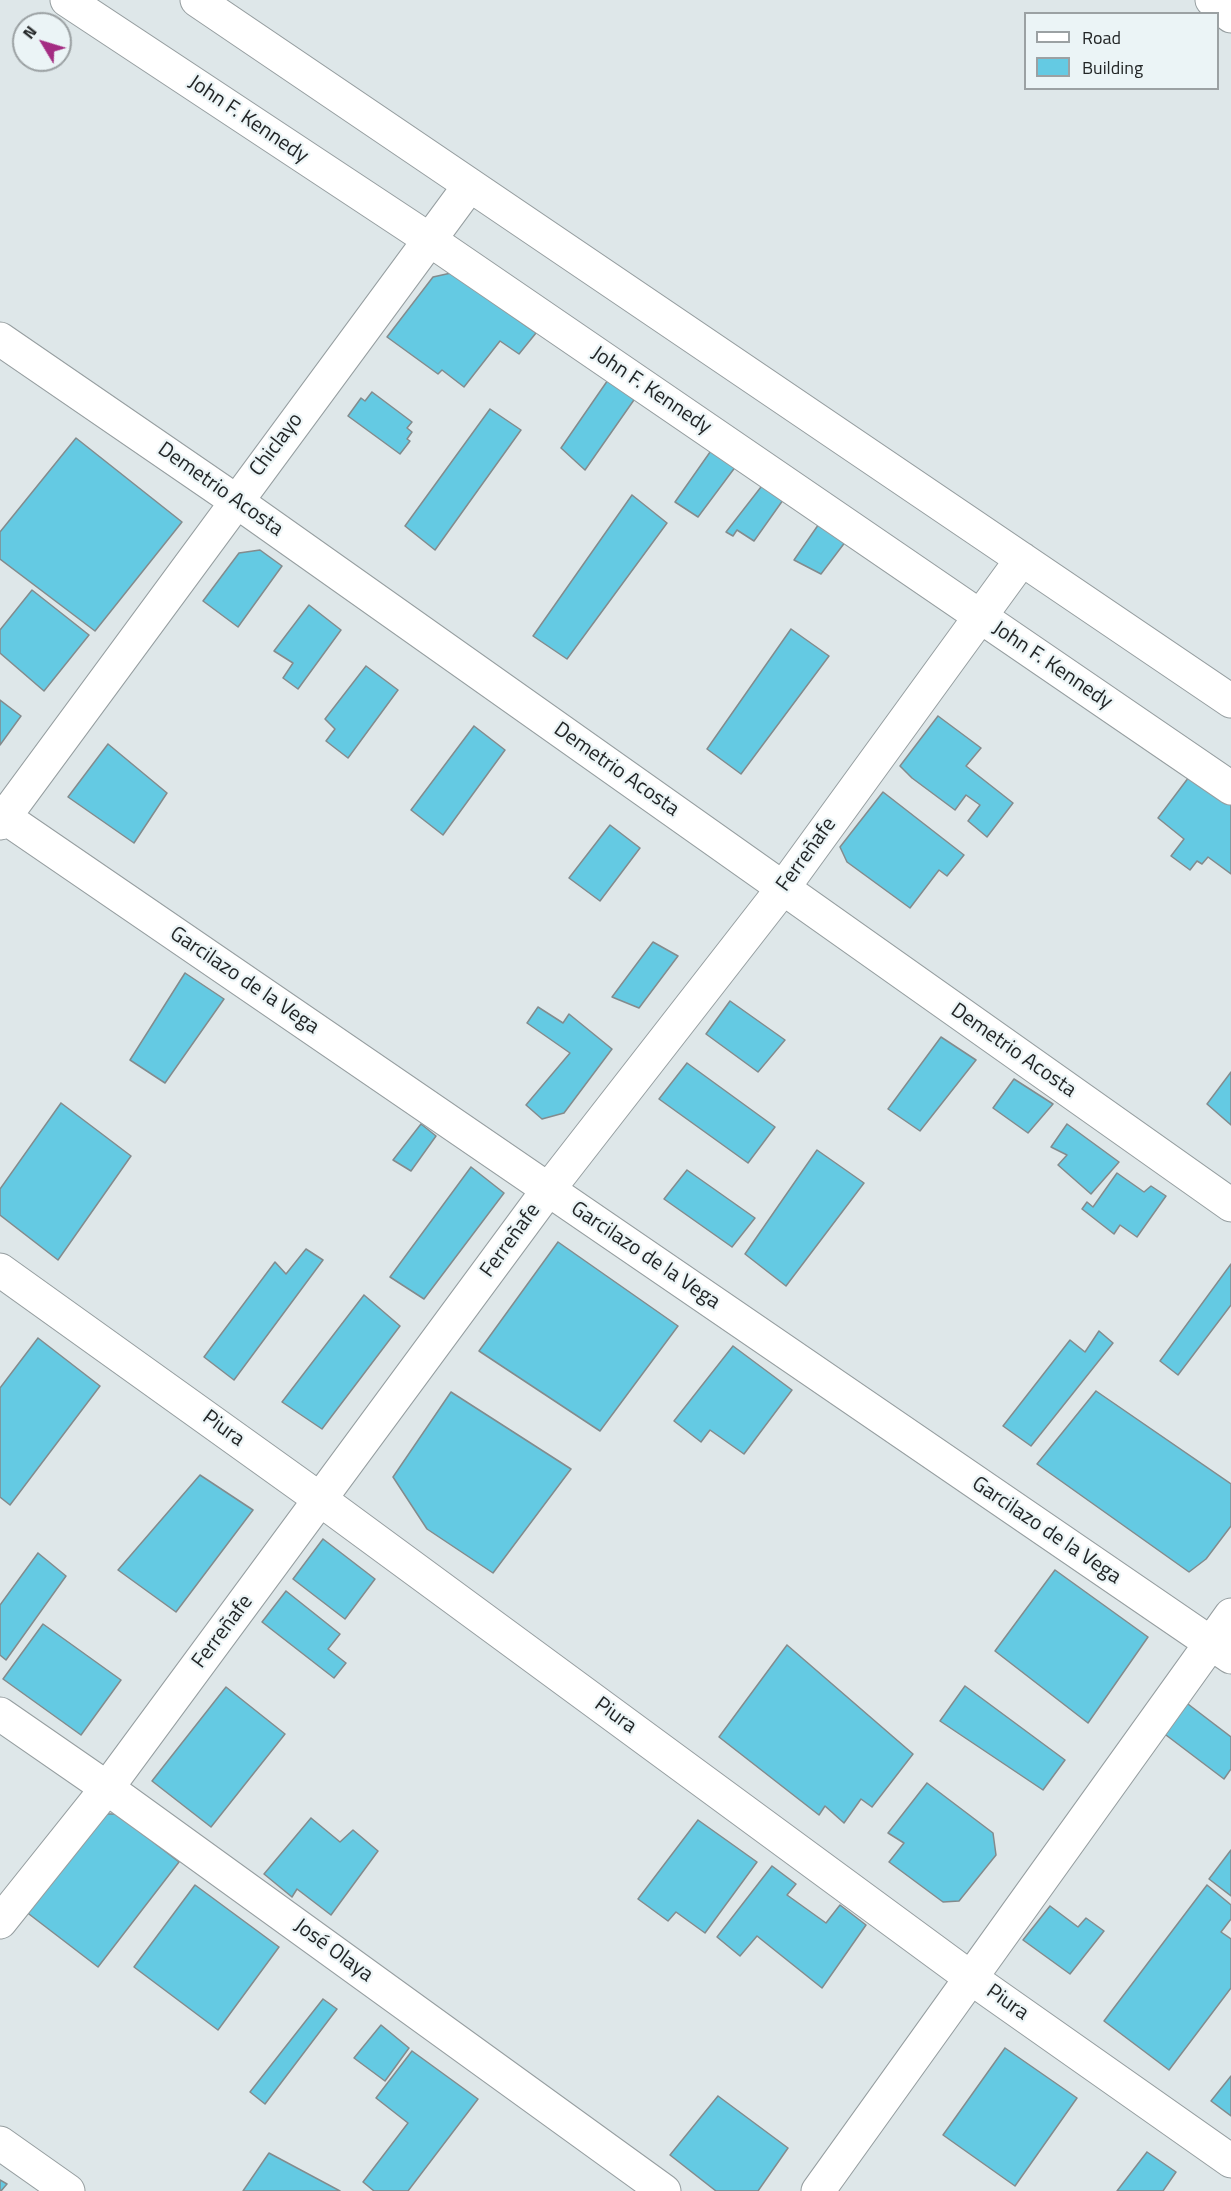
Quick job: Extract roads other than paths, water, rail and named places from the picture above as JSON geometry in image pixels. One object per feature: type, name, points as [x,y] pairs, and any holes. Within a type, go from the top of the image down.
[{"type":"street","name":"John F. Kennedy","points":[[67,0],[430,240],[1231,788]]},
{"type":"street","points":[[197,0],[1231,701]]},
{"type":"street","points":[[1212,0],[1231,16]]},
{"type":"street","name":"Chiclayo","points":[[1,818],[470,185]]},
{"type":"street","name":"Demetrio Acosta","points":[[0,339],[236,501],[1231,1205]]},
{"type":"street","name":"Ferreñafe","points":[[0,1922],[107,1788],[548,1190],[783,888],[1022,559]]},
{"type":"street","name":"Garcilazo de la Vega","points":[[1,818],[1221,1650]]},
{"type":"street","name":"Piura","points":[[0,1270],[321,1500],[971,1978],[1231,2161]]},
{"type":"street","points":[[818,2191],[971,1978],[1221,1650],[1231,1615]]},
{"type":"street","name":"José Olaya","points":[[0,1714],[107,1788],[664,2191]]},
{"type":"street","points":[[0,2143],[68,2191]]}]
